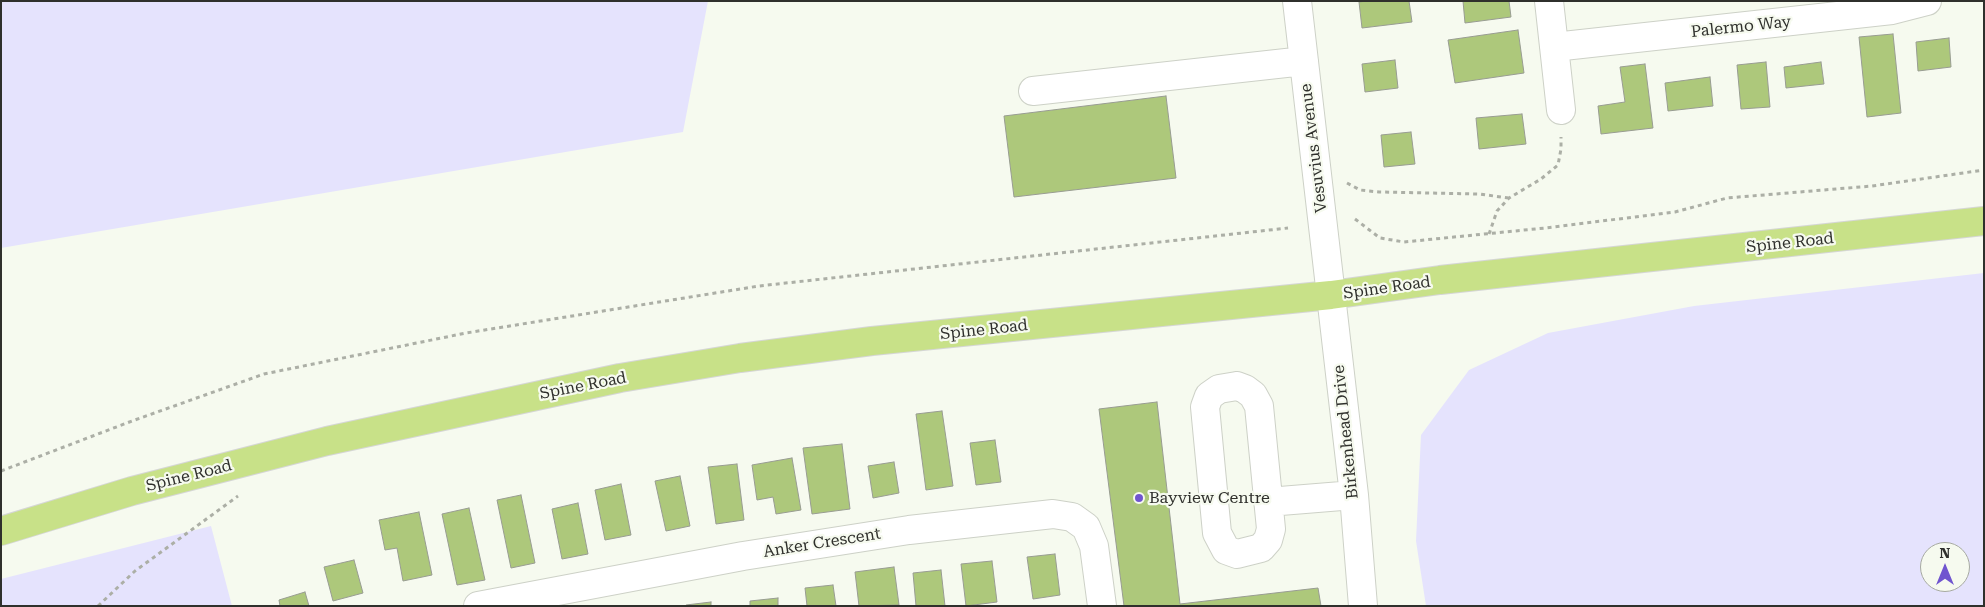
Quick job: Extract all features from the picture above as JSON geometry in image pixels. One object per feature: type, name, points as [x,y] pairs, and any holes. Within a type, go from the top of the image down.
[{"type":"main road","name":"Spine Road","points":[[1,531],[132,491],[327,441],[620,378],[740,358],[872,341],[1331,295],[1440,280],[1984,221]]},
{"type":"street","name":"Vesuvius Avenue","points":[[1297,1],[1331,295]]},
{"type":"street","points":[[1549,1],[1561,110]]},
{"type":"street","name":"Palermo Way","points":[[1554,47],[1892,10],[1927,1]]},
{"type":"street","points":[[1033,91],[1304,60]]},
{"type":"street","name":"Birkenhead Drive","points":[[1331,295],[1354,495],[1363,606]]},
{"type":"street","points":[[1236,386],[1245,389],[1253,395],[1258,406],[1268,502],[1271,529],[1268,540],[1261,548],[1248,553],[1237,554],[1226,550],[1217,533],[1205,407],[1209,396],[1219,389],[1236,386]]},
{"type":"street","points":[[1268,502],[1354,495]]},
{"type":"street","name":"Anker Crescent","points":[[478,606],[743,556],[909,530],[1053,514],[1072,518],[1086,527],[1094,546],[1102,606]]},
{"type":"street","name":"Birkenhead Drive","points":[[1360,569],[1376,606]]},
{"type":"path","points":[[1489,234],[1497,211],[1509,198],[1541,179],[1558,165],[1561,149],[1561,110]]},
{"type":"path","points":[[1355,219],[1380,238],[1404,242],[1675,212],[1727,198],[1872,186],[1984,170]]},
{"type":"path","points":[[1347,183],[1360,190],[1379,192],[1480,194],[1509,198]]},
{"type":"path","points":[[1,471],[132,421],[264,374],[466,333],[759,286],[1288,228]]},
{"type":"path","points":[[98,606],[135,571],[238,496]]},
{"type":"shaded area","points":[[1,1],[708,1],[683,132],[1,248]]},
{"type":"shaded area","points":[[1984,273],[1984,606],[1426,606],[1416,541],[1421,435],[1469,370],[1548,333],[1694,306]]},
{"type":"shaded area","points":[[211,526],[232,606],[1,606],[1,579]]},
{"type":"building","points":[[1409,1],[1412,22],[1362,28],[1359,2]]},
{"type":"building","points":[[1463,1],[1509,1],[1511,17],[1465,23]]},
{"type":"building","points":[[1518,30],[1524,73],[1455,83],[1448,40]]},
{"type":"building","points":[[1893,34],[1901,113],[1867,117],[1859,37]]},
{"type":"building","points":[[1949,38],[1951,67],[1918,71],[1916,42]]},
{"type":"building","points":[[1395,60],[1398,88],[1365,92],[1362,64]]},
{"type":"building","points":[[1766,62],[1770,107],[1741,109],[1737,65]]},
{"type":"building","points":[[1821,62],[1824,84],[1786,88],[1784,67]]},
{"type":"building","points":[[1645,64],[1653,128],[1601,134],[1598,106],[1625,102],[1620,67]]},
{"type":"building","points":[[1710,77],[1713,106],[1668,111],[1665,83]]},
{"type":"building","points":[[1166,96],[1176,178],[1014,197],[1004,116]]},
{"type":"building","points":[[1522,114],[1526,144],[1479,149],[1476,118]]},
{"type":"building","points":[[1411,132],[1415,164],[1384,167],[1381,135]]},
{"type":"building","name":"Bayview Centre","points":[[1157,402],[1180,604],[1318,588],[1321,606],[1124,606],[1099,409]]},
{"type":"building","points":[[942,411],[953,486],[926,490],[916,414]]},
{"type":"building","points":[[995,440],[1001,482],[976,485],[970,443]]},
{"type":"building","points":[[842,444],[850,509],[812,514],[803,448]]},
{"type":"building","points":[[792,458],[801,510],[776,514],[773,497],[757,500],[752,465]]},
{"type":"building","points":[[894,462],[899,493],[873,498],[868,466]]},
{"type":"building","points":[[737,464],[744,520],[716,524],[708,467]]},
{"type":"building","points":[[680,476],[690,526],[666,531],[655,481]]},
{"type":"building","points":[[621,484],[631,535],[605,540],[595,490]]},
{"type":"building","points":[[521,495],[535,563],[511,568],[497,500]]},
{"type":"building","points":[[578,503],[588,554],[562,559],[552,509]]},
{"type":"building","points":[[469,508],[485,580],[457,585],[442,514]]},
{"type":"building","points":[[419,512],[432,575],[403,581],[397,548],[385,550],[379,520]]},
{"type":"building","points":[[1055,554],[1060,595],[1033,599],[1027,557]]},
{"type":"building","points":[[354,560],[363,593],[333,601],[324,567]]},
{"type":"building","points":[[992,561],[997,602],[966,606],[961,564]]},
{"type":"building","points":[[894,567],[899,605],[859,606],[855,572]]},
{"type":"building","points":[[941,570],[945,606],[916,606],[913,573]]},
{"type":"building","points":[[833,585],[836,606],[807,606],[805,588]]},
{"type":"building","points":[[305,592],[309,606],[280,606],[279,600]]},
{"type":"building","points":[[778,598],[778,606],[750,606],[750,601]]},
{"type":"building","points":[[711,602],[711,606],[686,606],[686,605]]},
{"type":"place","name":"Bayview Centre","points":[[1139,498]]}]
